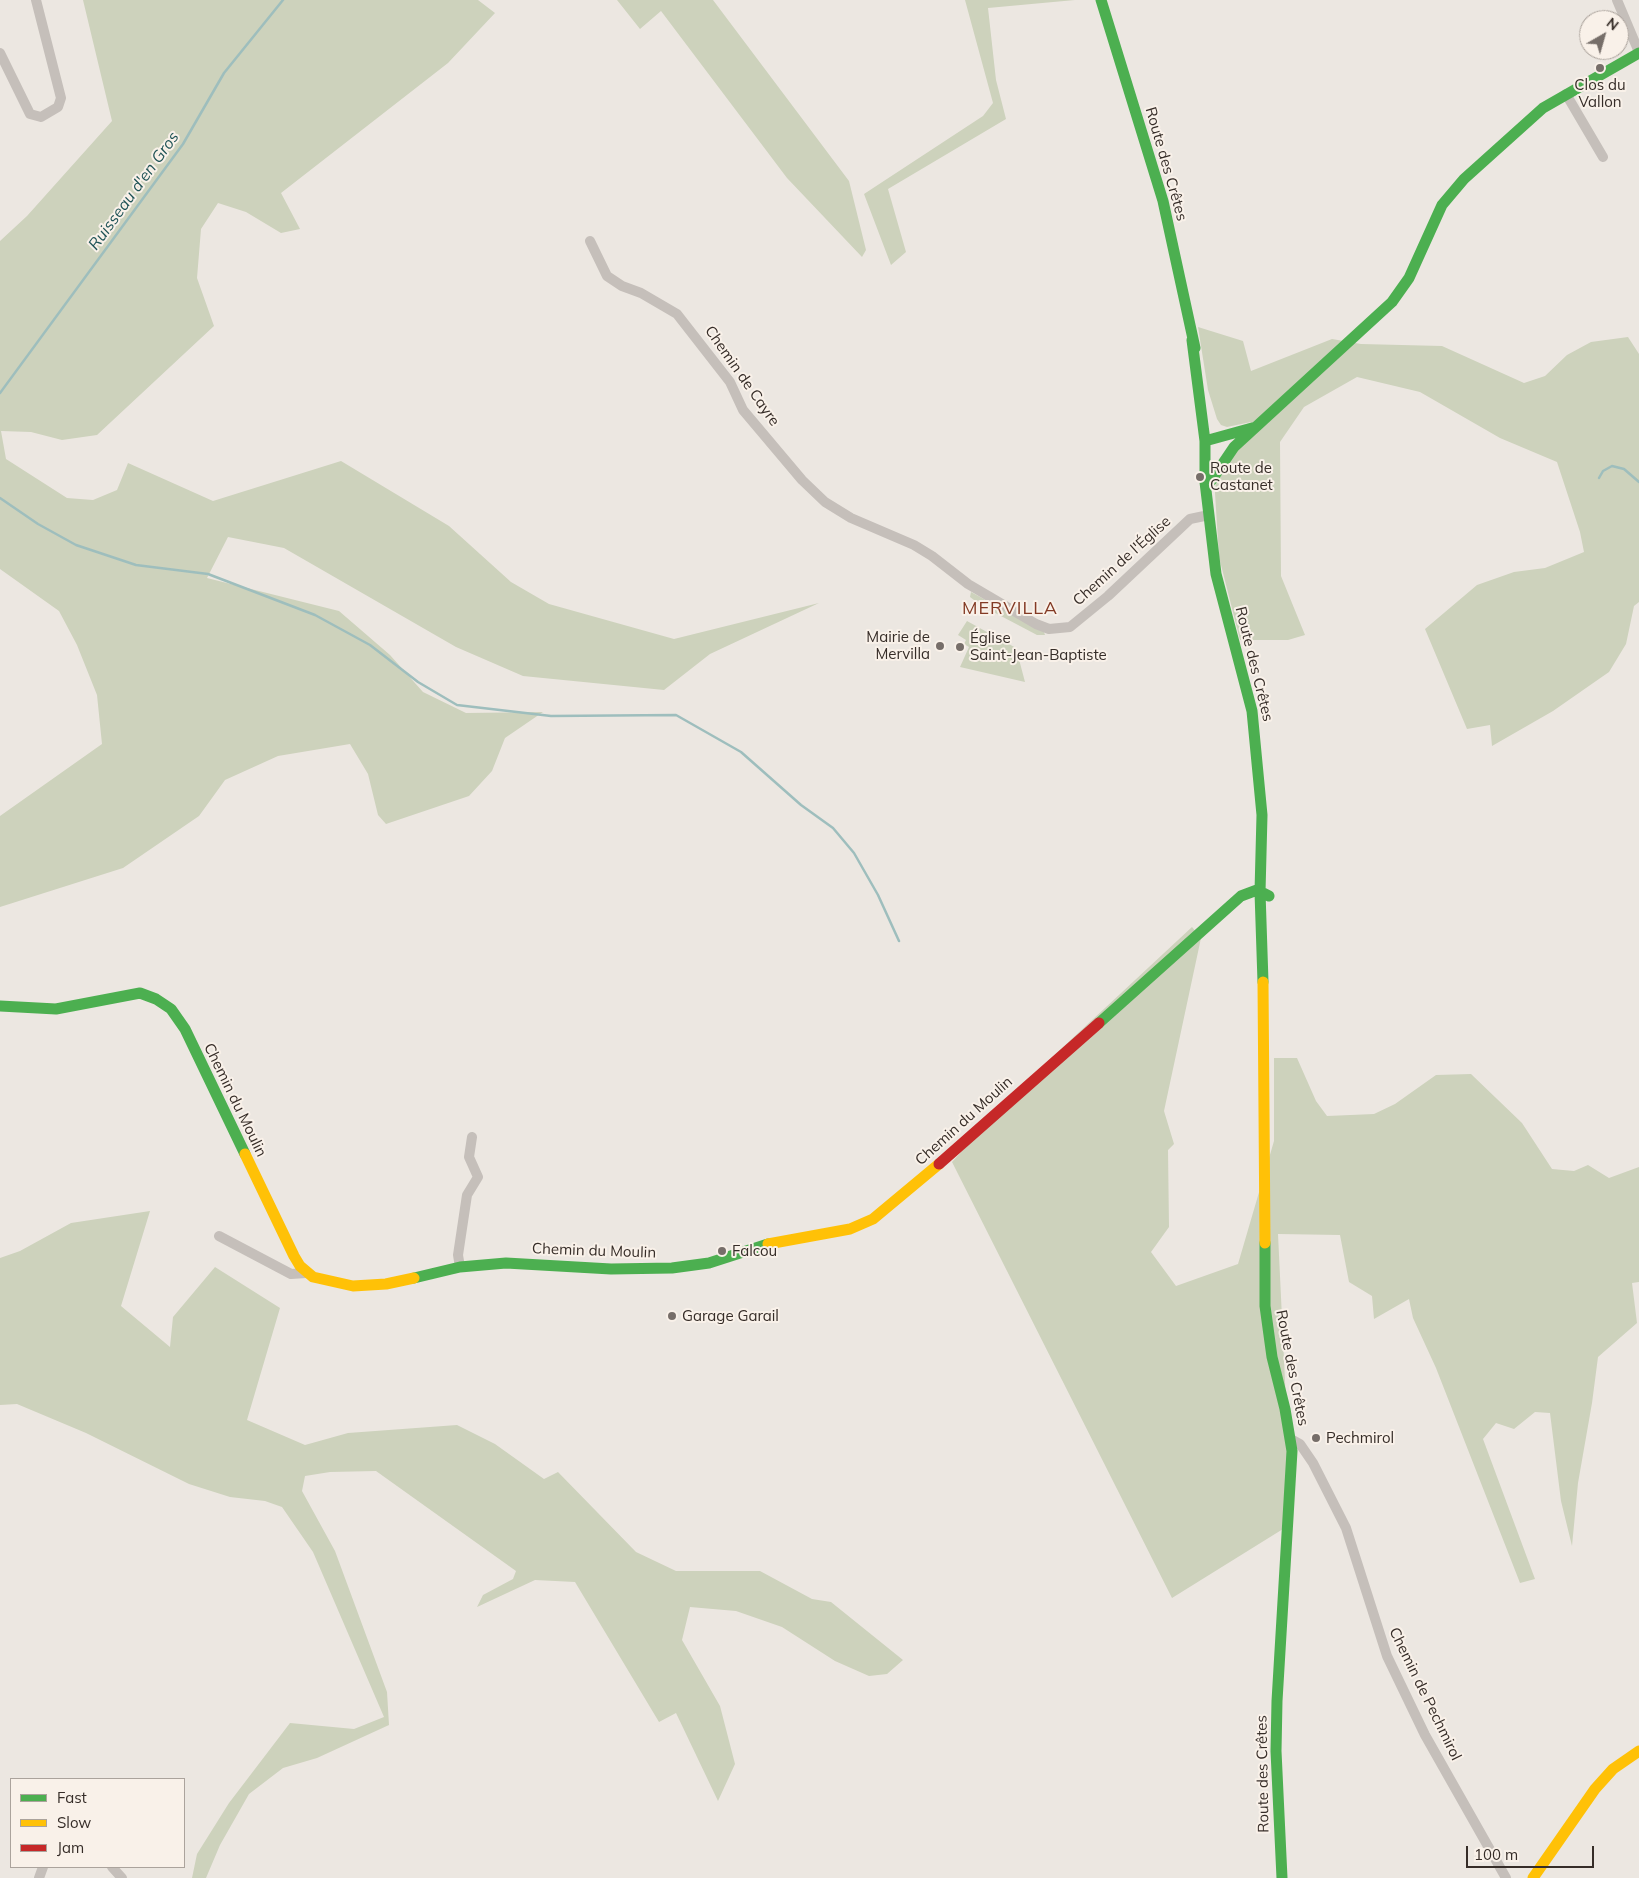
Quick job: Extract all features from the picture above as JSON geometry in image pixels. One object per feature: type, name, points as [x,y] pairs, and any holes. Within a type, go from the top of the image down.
[{"type":"street","points":[[0,53],[30,114],[41,117],[58,107],[61,98],[36,0]]},
{"type":"street","name":"Route des Crêtes","points":[[1101,0],[1163,201],[1192,340],[1209,441],[1209,515],[1216,574],[1252,711],[1257,746],[1263,850],[1265,1306],[1272,1357],[1291,1439],[1291,1487],[1282,1595],[1277,1701],[1277,1780],[1282,1878]]},
{"type":"street","points":[[1211,481],[1222,461],[1234,447],[1387,308],[1408,278],[1442,205],[1464,179],[1527,120],[1566,94],[1639,53],[1617,0]]},
{"type":"street","points":[[1566,94],[1603,157]]},
{"type":"street","name":"Chemin de Cayre","points":[[590,242],[607,276],[622,286],[641,293],[677,314],[730,382],[744,410],[802,480],[825,502],[851,518],[914,545],[932,556],[968,584],[1003,606],[1036,624],[1055,630]]},
{"type":"street","name":"Route des Crêtes","points":[[1192,340],[1200,369],[1208,419],[1211,481],[1209,515]]},
{"type":"street","points":[[1208,419],[1217,430],[1230,434]]},
{"type":"street","points":[[1209,441],[1258,425]]},
{"type":"street","points":[[1209,441],[1224,448],[1234,447]]},
{"type":"street","name":"Chemin de l'Église","points":[[1055,630],[1070,627],[1108,596],[1190,519],[1209,515]]},
{"type":"street","name":"Chemin du Moulin","points":[[0,1006],[56,1009],[140,993],[156,999],[170,1009],[185,1028],[290,1249],[306,1273],[331,1283],[365,1286],[386,1284],[460,1266],[506,1263],[602,1269],[672,1268],[709,1263],[780,1240],[857,1227],[873,1218],[903,1195],[1241,896],[1250,891],[1263,897]]},
{"type":"street","points":[[460,1266],[458,1255],[467,1195],[478,1177],[469,1157],[472,1137]]},
{"type":"street","points":[[219,1236],[291,1274],[306,1273]]},
{"type":"street","name":"Chemin de Pechmirol","points":[[1291,1439],[1300,1444],[1313,1463],[1346,1528],[1387,1656],[1425,1735],[1506,1878]]},
{"type":"street","points":[[1533,1878],[1600,1783],[1613,1769],[1639,1751]]},
{"type":"street","points":[[113,1868],[122,1878]]},
{"type":"green space","points":[[83,0],[478,0],[495,13],[448,63],[281,193],[300,229],[281,233],[246,212],[218,203],[201,229],[197,278],[214,326],[97,435],[62,440],[31,432],[1,431],[6,459],[67,498],[93,500],[117,490],[128,463],[213,501],[341,461],[449,526],[511,582],[549,604],[674,639],[819,603],[710,654],[664,690],[523,676],[456,647],[284,548],[228,537],[207,578],[339,611],[390,655],[423,692],[466,713],[543,712],[505,738],[492,771],[469,796],[386,824],[378,815],[368,774],[350,744],[278,756],[225,780],[199,816],[123,868],[0,907],[0,816],[102,744],[97,695],[77,645],[59,611],[0,569],[0,241],[27,216],[112,121]]},
{"type":"green space","points":[[617,0],[713,0],[849,181],[866,250],[862,257],[787,178],[661,11],[640,29]]},
{"type":"green space","points":[[965,0],[1075,0],[988,8],[996,80],[1006,119],[888,189],[906,252],[891,265],[864,194],[983,116],[993,103]]},
{"type":"green space","points":[[1198,327],[1243,341],[1251,371],[1332,339],[1361,344],[1442,346],[1524,383],[1545,376],[1567,355],[1591,342],[1628,337],[1639,354],[1639,602],[1634,606],[1626,644],[1609,672],[1553,711],[1492,746],[1490,725],[1467,729],[1425,629],[1477,585],[1514,572],[1545,568],[1584,552],[1580,532],[1557,462],[1500,438],[1420,392],[1357,377],[1304,407],[1280,442],[1281,576],[1305,635],[1288,640],[1240,640],[1219,557],[1215,493],[1216,482],[1251,422],[1227,427],[1221,425],[1217,419],[1208,390]]},
{"type":"green space","points":[[971,592],[1044,632],[1045,635],[1037,635],[982,606],[970,597]]},
{"type":"green space","points":[[967,621],[1016,648],[1025,682],[960,667],[969,647],[964,644],[966,640],[958,635]]},
{"type":"green space","points":[[1192,927],[1201,938],[1164,1111],[1174,1144],[1168,1150],[1169,1227],[1151,1252],[1176,1286],[1238,1264],[1274,1141],[1274,1058],[1297,1058],[1316,1101],[1327,1116],[1374,1114],[1395,1104],[1436,1075],[1471,1074],[1522,1123],[1552,1169],[1574,1171],[1588,1165],[1609,1178],[1639,1167],[1639,1282],[1632,1283],[1637,1323],[1598,1357],[1578,1483],[1572,1546],[1561,1501],[1550,1413],[1535,1412],[1514,1429],[1496,1423],[1483,1439],[1535,1579],[1520,1583],[1436,1368],[1413,1318],[1409,1299],[1374,1319],[1372,1296],[1349,1282],[1340,1235],[1278,1234],[1289,1465],[1283,1529],[1172,1598],[952,1162],[1033,1075]]},
{"type":"green space","points":[[150,1211],[121,1306],[170,1347],[173,1317],[215,1267],[280,1308],[247,1420],[305,1445],[348,1433],[457,1425],[495,1444],[544,1479],[558,1472],[636,1552],[676,1571],[760,1571],[812,1599],[831,1602],[903,1660],[887,1674],[869,1676],[835,1661],[782,1627],[736,1611],[690,1607],[682,1640],[720,1706],[735,1764],[718,1801],[676,1713],[659,1722],[575,1582],[535,1580],[477,1607],[483,1595],[513,1579],[516,1571],[376,1471],[330,1472],[305,1476],[302,1491],[335,1551],[387,1692],[389,1725],[317,1758],[283,1768],[249,1794],[220,1845],[206,1878],[192,1878],[197,1854],[229,1803],[290,1723],[354,1729],[384,1717],[313,1552],[282,1507],[265,1501],[230,1497],[189,1484],[86,1433],[17,1404],[0,1405],[0,1258],[20,1251],[71,1223]]},
{"type":"waterway","name":"Ruisseau d'en Gros","points":[[0,393],[183,144],[224,73],[283,0]]},
{"type":"waterway","points":[[1599,478],[1603,471],[1612,466],[1624,469],[1639,482]]},
{"type":"waterway","points":[[0,498],[38,524],[76,545],[136,565],[208,574],[315,615],[370,645],[418,682],[457,705],[551,716],[676,715],[741,752],[801,805],[833,828],[854,853],[878,895],[899,941]]},
{"type":"traffic: fast","points":[[1101,0],[1163,201],[1195,348]]},
{"type":"traffic: fast","points":[[1211,481],[1234,447],[1392,302],[1409,278],[1442,205],[1464,179],[1543,108],[1639,53]]},
{"type":"traffic: fast","points":[[1192,340],[1205,441],[1205,482],[1216,574],[1252,711],[1262,815],[1260,892],[1263,982]]},
{"type":"traffic: fast","points":[[1205,441],[1252,428]]},
{"type":"traffic: fast","points":[[1099,1023],[1241,896],[1257,890],[1269,896]]},
{"type":"traffic: fast","points":[[0,1006],[56,1009],[140,993],[156,999],[171,1009],[185,1029],[245,1154]]},
{"type":"traffic: fast","points":[[1265,1243],[1265,1306],[1272,1357],[1285,1409],[1292,1451],[1277,1701],[1276,1751],[1282,1878]]},
{"type":"traffic: fast","points":[[414,1278],[460,1267],[506,1263],[611,1269],[672,1268],[709,1263],[768,1244]]},
{"type":"traffic: slow","points":[[1263,982],[1265,1243]]},
{"type":"traffic: slow","points":[[245,1154],[294,1256],[300,1266],[313,1277],[353,1286],[386,1284],[414,1278]]},
{"type":"traffic: slow","points":[[768,1244],[850,1229],[873,1219],[939,1164]]},
{"type":"traffic: slow","points":[[1533,1878],[1595,1789],[1613,1769],[1639,1751]]},
{"type":"traffic: jam","points":[[939,1164],[1099,1023]]},
{"type":"place","name":"Clos du Vallon","points":[[1600,68]]},
{"type":"place","name":"Route de Castanet","points":[[1200,477]]},
{"type":"place","name":"Mairie de Mervilla","points":[[940,646]]},
{"type":"place","name":"Église Saint-Jean-Baptiste","points":[[960,647]]},
{"type":"place","name":"Falcou","points":[[722,1251]]},
{"type":"place","name":"Garage Garail","points":[[672,1316]]},
{"type":"place","name":"Pechmirol","points":[[1316,1438]]},
{"type":"district","name":"MERVILLA","points":[[1010,609]]}]
